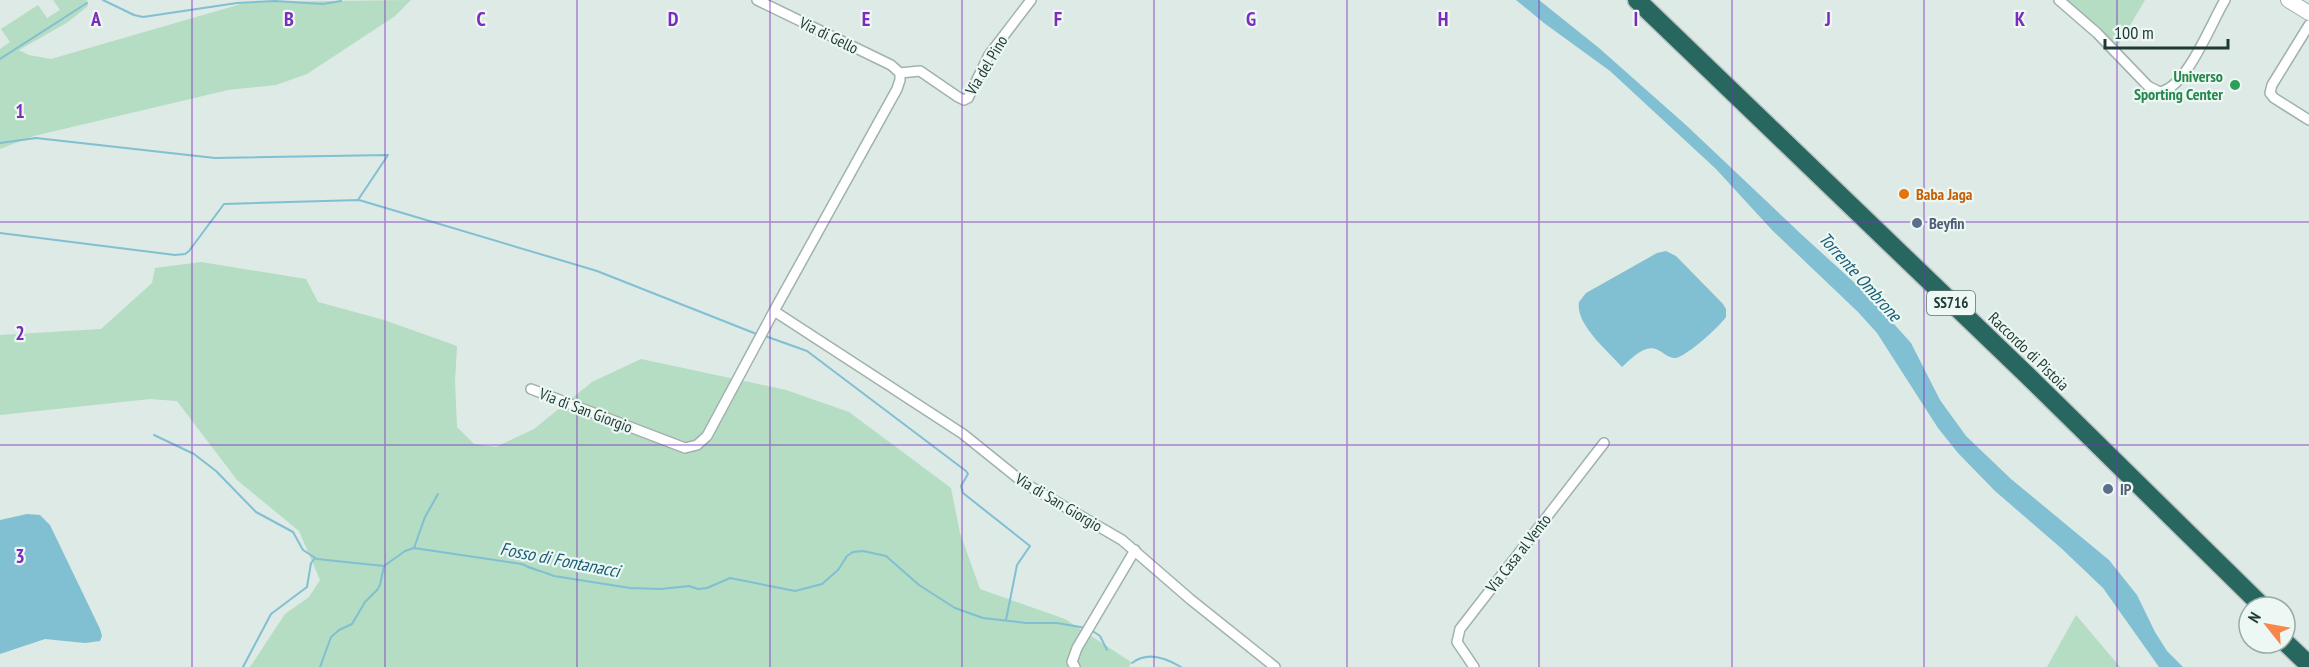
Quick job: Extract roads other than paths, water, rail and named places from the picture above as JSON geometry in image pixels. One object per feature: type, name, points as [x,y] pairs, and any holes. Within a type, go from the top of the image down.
[{"type":"highway","name":"Raccordo di Pistoia","points":[[1625,0],[1843,209],[2238,595]]},
{"type":"highway","name":"Raccordo di Pistoia","points":[[1637,0],[2251,595]]},
{"type":"highway","points":[[2297,650],[2309,665]]},
{"type":"main road","points":[[2288,0],[2309,13]]},
{"type":"street","name":"Via di Gello","points":[[757,0],[891,65],[900,73]]},
{"type":"street","name":"Via del Pino","points":[[900,73],[917,70],[958,97],[964,100],[968,98],[993,48],[1031,0]]},
{"type":"street","points":[[2059,0],[2097,33],[2148,86],[2160,92],[2170,88],[2185,72],[2225,0]]},
{"type":"street","points":[[2309,25],[2270,88],[2270,93],[2274,98],[2309,120]]},
{"type":"street","name":"Via di San Giorgio","points":[[531,389],[685,448],[697,445],[706,436],[897,89],[900,73]]},
{"type":"street","name":"Via di San Giorgio","points":[[774,311],[963,434],[1014,477],[1135,550],[1190,599],[1275,667]]},
{"type":"street","name":"Via Casa al Vento","points":[[1474,667],[1457,642],[1460,629],[1604,443]]},
{"type":"street","points":[[1075,667],[1072,662],[1077,648],[1135,550]]},
{"type":"water","points":[[1516,0],[1539,0],[1599,48],[1687,126],[1868,295],[1911,343],[1940,400],[1966,436],[2011,479],[2109,560],[2137,595],[2167,651],[2183,667],[2159,667],[2103,588],[1995,491],[1958,453],[1938,428],[1877,333],[1772,230],[1716,169],[1610,71]]},
{"type":"water","points":[[1666,251],[1676,256],[1723,304],[1726,317],[1702,341],[1680,357],[1672,358],[1653,348],[1638,353],[1622,367],[1587,328],[1579,310],[1579,302],[1586,293],[1657,253]]},
{"type":"water","points":[[27,514],[40,515],[50,525],[100,629],[102,636],[100,641],[85,643],[45,639],[0,654],[0,520]]},
{"type":"waterway","points":[[103,0],[143,17],[237,3],[275,1],[323,4],[341,1]]},
{"type":"waterway","points":[[0,59],[87,3]]},
{"type":"waterway","points":[[0,143],[36,138],[215,158],[388,155],[358,200]]},
{"type":"waterway","points":[[0,233],[175,255],[189,251],[224,204],[359,200],[597,271],[759,335]]},
{"type":"waterway","points":[[765,336],[807,351],[966,471],[968,474],[961,486],[963,493],[1030,546],[1017,565],[1006,620]]},
{"type":"waterway","name":"Fosso di Fontanacci","points":[[154,435],[194,454],[216,471],[256,512],[293,532],[303,550],[317,559],[384,566],[405,551],[414,548],[522,564],[554,576],[630,588],[661,589],[689,586],[698,589],[707,588],[730,578],[795,591],[822,584],[838,570],[847,556],[853,552],[863,551],[886,556],[919,585],[955,608],[983,618],[1026,623],[1057,623],[1086,628]]},
{"type":"waterway","points":[[414,548],[425,517],[438,494]]},
{"type":"waterway","points":[[243,667],[271,614],[307,587],[311,563],[315,558]]},
{"type":"waterway","points":[[320,667],[331,637],[352,624],[365,602],[377,590],[384,566]]},
{"type":"waterway","name":"Fosso di Fontanacci","points":[[1091,630],[1100,636],[1107,650]]},
{"type":"waterway","name":"Fosso di Fontanacci","points":[[1132,663],[1144,657],[1156,657],[1181,667]]},
{"type":"place","name":"Universo Sporting Center","points":[[2235,85]]},
{"type":"place","name":"Baba Jaga","points":[[1904,194]]},
{"type":"place","name":"Beyfin","points":[[1917,223]]},
{"type":"place","name":"IP","points":[[2108,489]]},
{"type":"water label","name":"Torrente Ombrone","points":[[1860,277]]}]
